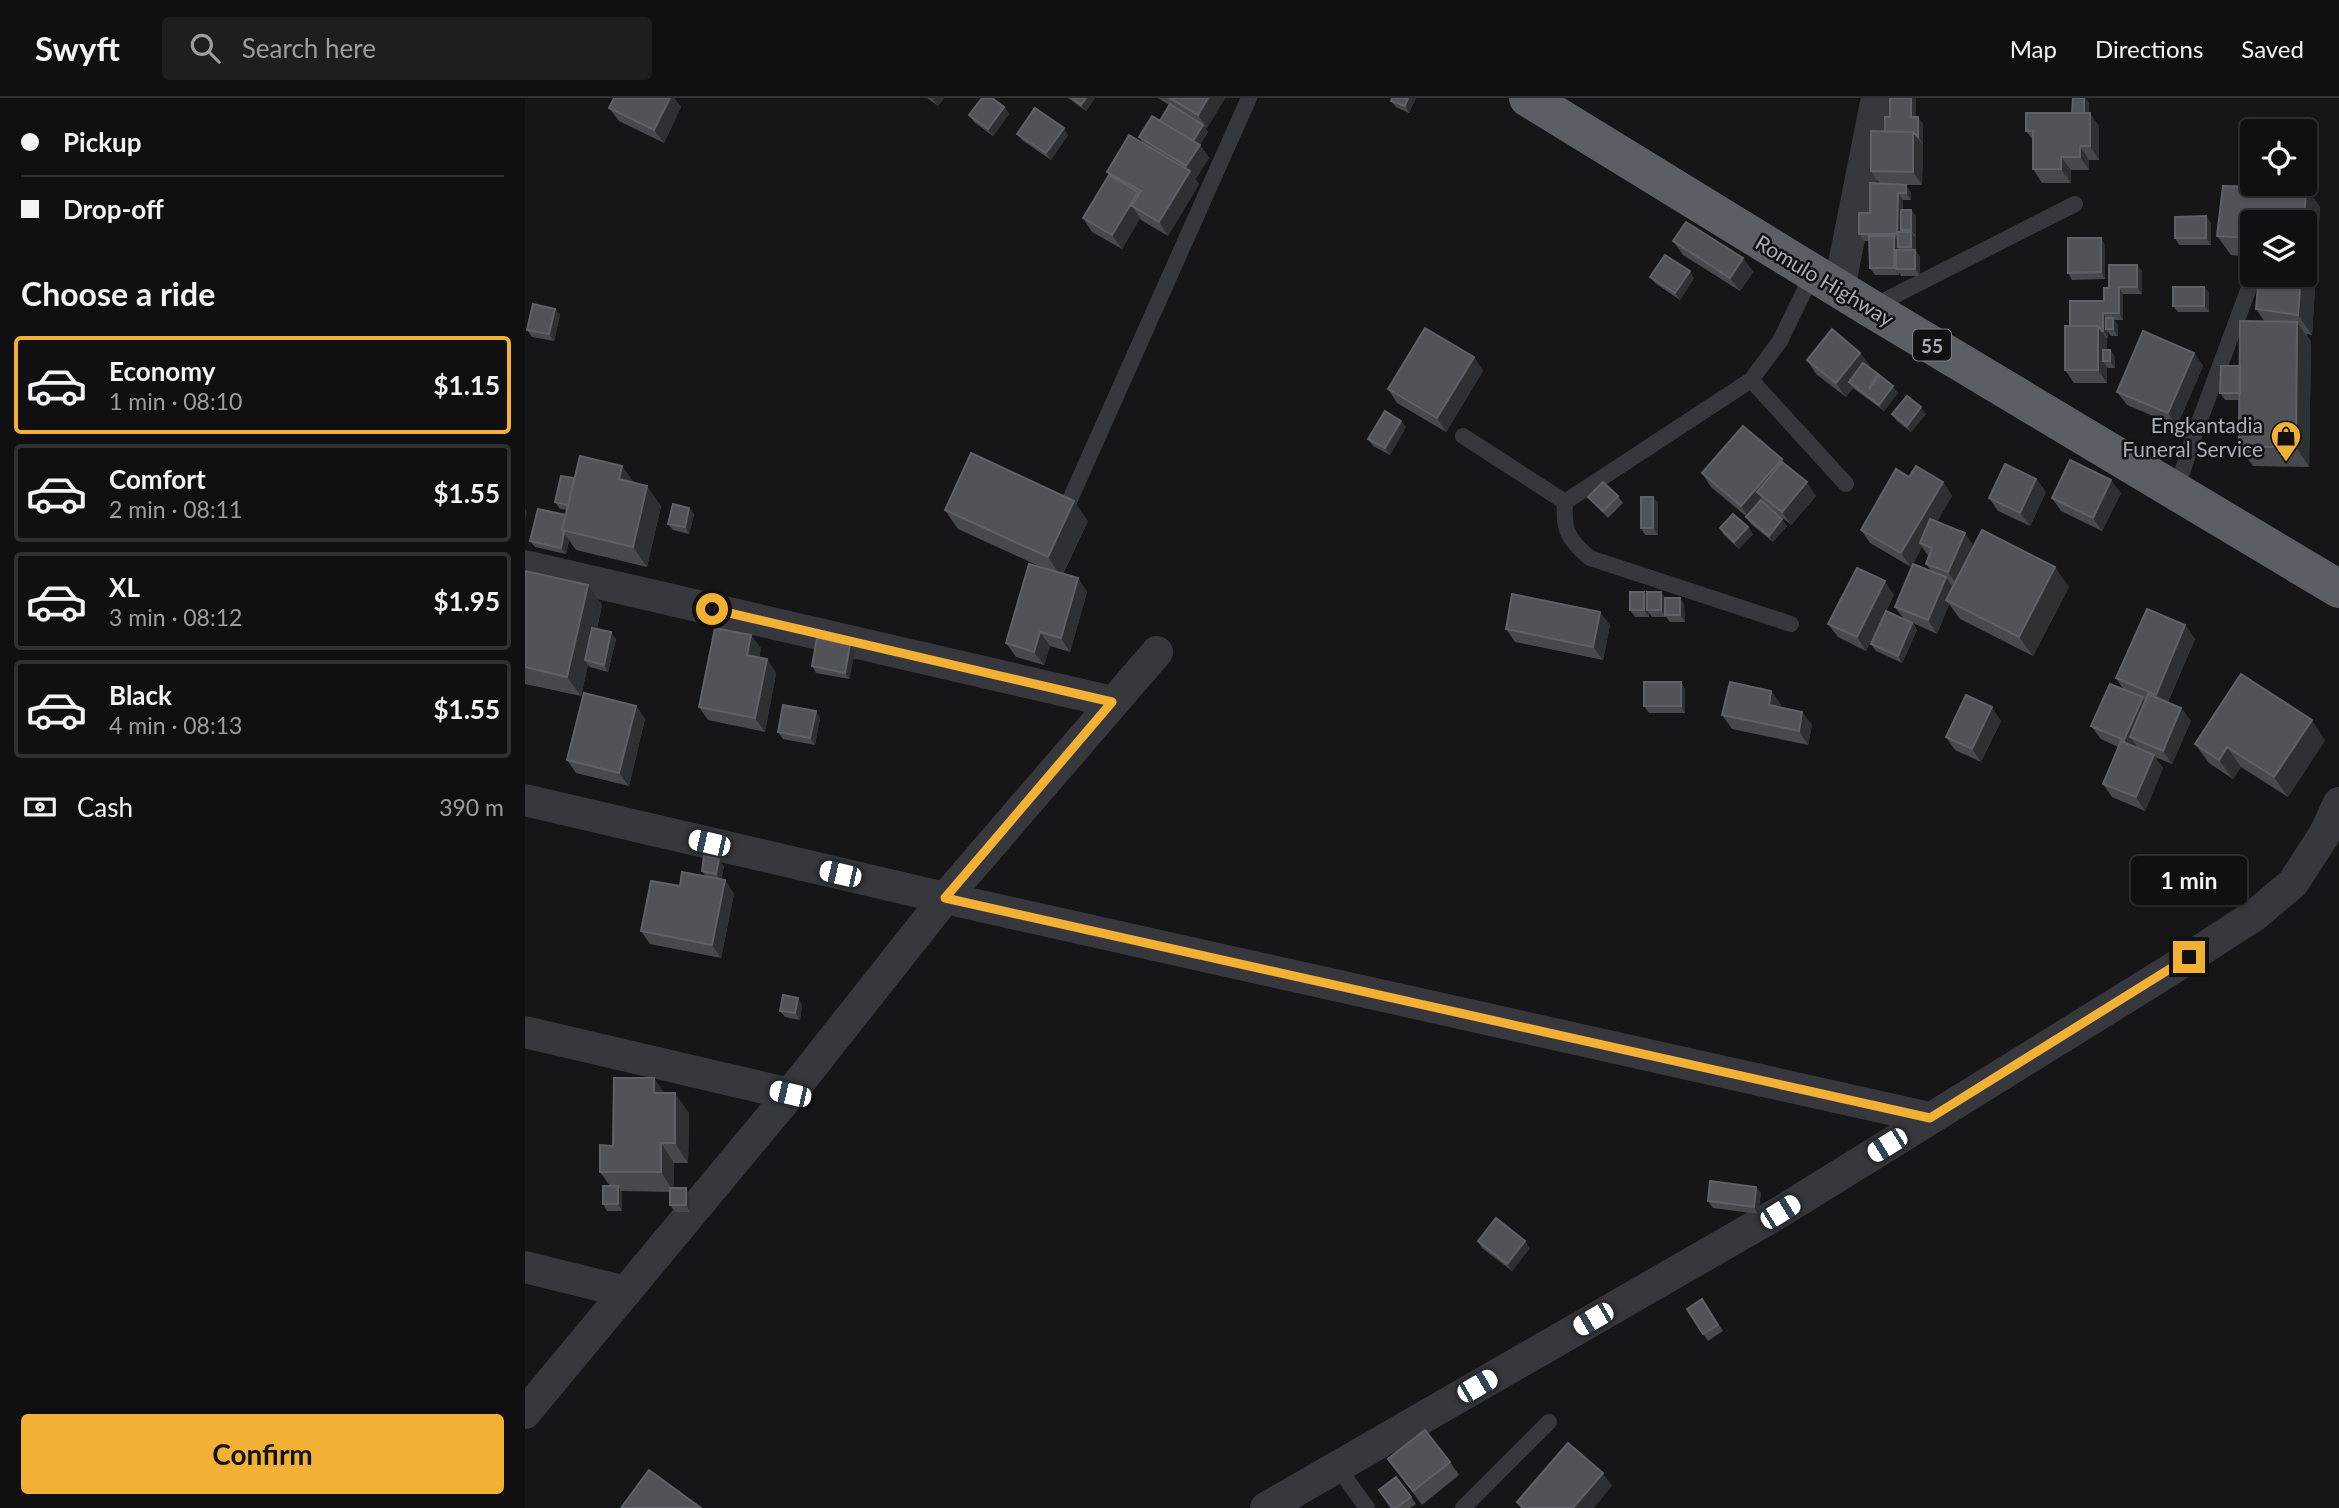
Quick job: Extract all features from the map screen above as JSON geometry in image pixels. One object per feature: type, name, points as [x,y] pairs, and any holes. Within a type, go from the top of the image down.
[{"type":"highway","name":"Romulo Highway","points":[[1528,98],[1841,290],[2339,589]]},
{"type":"street","points":[[1841,290],[1877,98]]},
{"type":"street","points":[[525,566],[1112,702]]},
{"type":"street","points":[[525,1413],[790,1094],[945,898],[1157,652]]},
{"type":"street","points":[[525,800],[945,898],[1930,1118]]},
{"type":"street","points":[[1266,1508],[1780,1212],[2255,915],[2293,883],[2324,835],[2339,803]]},
{"type":"street","points":[[525,1032],[790,1094]]},
{"type":"street","points":[[525,1267],[626,1292]]},
{"type":"lane","points":[[1068,504],[1249,98]]},
{"type":"lane","points":[[1566,502],[1751,380],[1780,341],[1841,290],[2075,204]]},
{"type":"lane","points":[[2176,491],[2249,287]]},
{"type":"lane","points":[[1751,380],[1846,484]]},
{"type":"lane","points":[[1463,436],[1566,502]]},
{"type":"lane","points":[[1566,502],[1564,524],[1574,545],[1590,558],[1791,624]]},
{"type":"lane","points":[[1463,1508],[1549,1422]]},
{"type":"lane","points":[[1337,1466],[1367,1508]]},
{"type":"building","points":[[614,98],[670,98],[654,130],[609,108]]},
{"type":"building","points":[[982,98],[992,98],[1004,107],[988,129],[969,115]]},
{"type":"building","points":[[1072,98],[1086,98],[1081,105]]},
{"type":"building","points":[[1170,98],[1208,98],[1198,115]]},
{"type":"building","points":[[1392,98],[1408,98],[1405,106],[1391,101]]},
{"type":"building","points":[[1890,98],[1911,98],[1911,117],[1918,117],[1918,137],[1913,132],[1885,132],[1885,117],[1890,117]]},
{"type":"building","points":[[2073,98],[2084,98],[2084,113],[2072,113]]},
{"type":"building","points":[[1170,104],[1203,125],[1193,141],[1160,121]]},
{"type":"building","points":[[1035,108],[1064,128],[1046,153],[1017,134]]},
{"type":"building","points":[[2026,113],[2090,113],[2090,146],[2080,146],[2080,157],[2061,157],[2061,169],[2033,169],[2033,131],[2026,131]]},
{"type":"building","points":[[1152,116],[1200,145],[1186,166],[1139,137]]},
{"type":"building","points":[[1871,131],[1913,132],[1913,172],[1871,171]]},
{"type":"building","points":[[1129,135],[1190,171],[1159,222],[1132,206],[1141,191],[1107,172]]},
{"type":"building","points":[[1109,175],[1138,192],[1112,235],[1083,218]]},
{"type":"building","points":[[1870,183],[1906,185],[1906,193],[1898,193],[1897,234],[1859,234],[1859,213],[1870,213]]},
{"type":"building","points":[[2223,186],[2240,186],[2240,196],[2306,196],[2305,210],[2240,210],[2240,237],[2217,236]]},
{"type":"building","points":[[1901,210],[1911,210],[1911,230],[1901,230]]},
{"type":"building","points":[[2206,216],[2206,238],[2175,238],[2175,217]]},
{"type":"building","points":[[1686,222],[1743,258],[1730,278],[1673,241]]},
{"type":"building","points":[[1898,232],[1911,232],[1911,247],[1898,247]]},
{"type":"building","points":[[1869,236],[1894,236],[1894,268],[1870,268]]},
{"type":"building","points":[[2068,238],[2101,238],[2101,272],[2068,273]]},
{"type":"building","points":[[1896,250],[1915,250],[1915,269],[1896,269]]},
{"type":"building","points":[[1665,255],[1690,271],[1675,293],[1650,277]]},
{"type":"building","points":[[2109,265],[2137,265],[2137,287],[2119,287],[2119,313],[2103,313],[2103,331],[2098,326],[2070,326],[2070,301],[2104,301],[2104,288],[2109,288]]},
{"type":"building","points":[[2173,287],[2204,287],[2204,306],[2173,306]]},
{"type":"building","points":[[2258,287],[2300,287],[2298,315],[2256,309]]},
{"type":"building","points":[[533,304],[555,309],[549,334],[527,330]]},
{"type":"building","points":[[2106,318],[2113,318],[2113,329],[2106,329]]},
{"type":"building","points":[[2240,321],[2297,322],[2296,447],[2239,447]]},
{"type":"building","points":[[2065,326],[2098,326],[2098,370],[2065,370]]},
{"type":"building","points":[[1425,328],[1474,357],[1437,418],[1388,389]]},
{"type":"building","points":[[1832,329],[1860,353],[1836,383],[1807,360]]},
{"type":"building","points":[[2143,331],[2194,353],[2168,413],[2117,392]]},
{"type":"building","points":[[2103,350],[2110,350],[2110,361],[2103,361]]},
{"type":"building","points":[[1863,363],[1878,374],[1869,389],[1879,375],[1893,386],[1879,405],[1849,382]]},
{"type":"building","points":[[2221,366],[2240,366],[2240,393],[2220,393]]},
{"type":"building","points":[[1907,396],[1921,407],[1907,426],[1892,414]]},
{"type":"building","points":[[1385,411],[1401,421],[1385,448],[1368,439]]},
{"type":"building","points":[[1743,426],[1782,459],[1741,506],[1702,473]]},
{"type":"building","points":[[971,453],[1074,501],[1048,557],[945,510]]},
{"type":"building","points":[[580,456],[622,466],[619,479],[647,486],[633,547],[562,530]]},
{"type":"building","points":[[2070,460],[2111,480],[2093,518],[2052,498]]},
{"type":"building","points":[[1782,462],[1807,482],[1782,512],[1757,492]]},
{"type":"building","points":[[2005,464],[2036,479],[2020,513],[1989,498]]},
{"type":"building","points":[[1916,466],[1943,482],[1901,553],[1861,530],[1896,469],[1909,477]]},
{"type":"building","points":[[561,476],[574,478],[568,505],[555,502]]},
{"type":"building","points":[[1603,482],[1618,496],[1603,511],[1588,497]]},
{"type":"building","points":[[1641,497],[1653,497],[1653,528],[1641,528]]},
{"type":"building","points":[[1761,500],[1782,519],[1769,536],[1746,517]]},
{"type":"building","points":[[673,504],[689,508],[685,527],[668,524]]},
{"type":"building","points":[[538,509],[566,515],[561,548],[530,541]]},
{"type":"building","points":[[1733,514],[1748,527],[1734,542],[1720,528]]},
{"type":"building","points":[[1930,519],[1965,533],[1948,572],[1926,564],[1932,548],[1920,543]]},
{"type":"building","points":[[1982,530],[2055,567],[2019,637],[1946,600]]},
{"type":"building","points":[[1029,564],[1078,578],[1061,638],[1040,632],[1034,652],[1006,643]]},
{"type":"building","points":[[1913,564],[1946,577],[1928,620],[1895,607]]},
{"type":"building","points":[[1857,568],[1885,581],[1857,637],[1828,624]]},
{"type":"building","points":[[525,571],[588,585],[567,677],[525,667]]},
{"type":"building","points":[[1630,592],[1644,592],[1644,610],[1630,610]]},
{"type":"building","points":[[1647,592],[1661,592],[1661,610],[1647,610]]},
{"type":"building","points":[[1512,594],[1600,612],[1593,647],[1506,629]]},
{"type":"building","points":[[1665,598],[1680,598],[1680,615],[1665,615]]},
{"type":"building","points":[[2147,609],[2185,625],[2156,695],[2116,678]]},
{"type":"building","points":[[1886,611],[1912,623],[1898,656],[1871,644]]},
{"type":"building","points":[[592,628],[611,632],[604,665],[585,660]]},
{"type":"building","points":[[715,628],[751,635],[747,655],[767,659],[755,718],[699,707]]},
{"type":"building","points":[[817,638],[850,645],[845,673],[812,666]]},
{"type":"building","points":[[2241,674],[2312,720],[2274,777],[2227,747],[2219,760],[2195,744]]},
{"type":"building","points":[[1644,682],[1681,682],[1681,706],[1644,706]]},
{"type":"building","points":[[1730,682],[1771,691],[1769,705],[1802,712],[1799,731],[1722,715]]},
{"type":"building","points":[[2110,684],[2143,697],[2124,740],[2091,726]]},
{"type":"building","points":[[584,693],[636,706],[619,773],[567,760]]},
{"type":"building","points":[[2148,694],[2181,708],[2163,751],[2130,737]]},
{"type":"building","points":[[1966,695],[1992,707],[1972,749],[1946,737]]},
{"type":"building","points":[[783,705],[816,711],[810,738],[778,732]]},
{"type":"building","points":[[2121,741],[2154,755],[2136,797],[2103,784]]},
{"type":"building","points":[[704,856],[719,859],[716,874],[702,871]]},
{"type":"building","points":[[682,872],[725,880],[712,945],[641,931],[651,881],[680,886]]},
{"type":"building","points":[[783,995],[798,998],[795,1013],[780,1011]]},
{"type":"building","points":[[614,1078],[654,1078],[654,1093],[675,1093],[675,1143],[661,1143],[661,1172],[600,1172],[600,1145],[613,1146]]},
{"type":"building","points":[[1710,1181],[1756,1187],[1754,1207],[1708,1201]]},
{"type":"building","points":[[603,1186],[618,1186],[618,1204],[603,1204]]},
{"type":"building","points":[[670,1188],[686,1188],[686,1205],[670,1205]]},
{"type":"building","points":[[1496,1218],[1525,1241],[1507,1264],[1478,1241]]},
{"type":"building","points":[[1702,1299],[1718,1325],[1703,1334],[1687,1309]]},
{"type":"building","points":[[1425,1430],[1450,1462],[1413,1491],[1388,1459]]},
{"type":"building","points":[[1568,1443],[1603,1473],[1573,1508],[1523,1508],[1517,1502]]},
{"type":"building","points":[[649,1470],[701,1508],[621,1508]]},
{"type":"building","points":[[1396,1477],[1411,1497],[1392,1508],[1379,1490]]},
{"type":"place","name":"Engkantadia Funeral Service","points":[[2286,463]]},
{"type":"route","points":[[712,609],[1112,702],[945,898],[1930,1118],[2189,957]]}]
